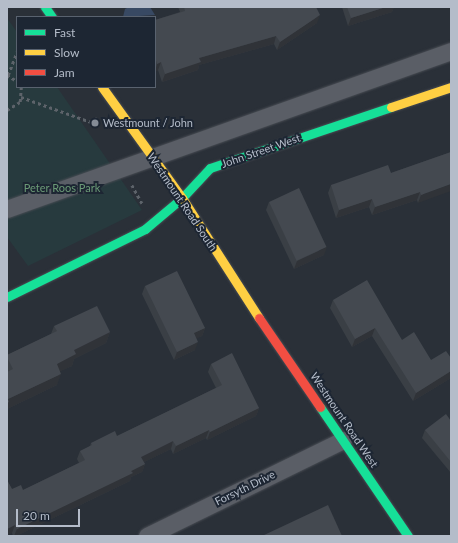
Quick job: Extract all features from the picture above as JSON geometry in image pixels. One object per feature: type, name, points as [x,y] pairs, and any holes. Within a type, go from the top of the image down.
[{"type":"main road","points":[[45,7],[51,16]]},
{"type":"main road","name":"John Street West","points":[[8,293],[145,229],[182,198],[210,168],[451,87]]},
{"type":"main road","name":"Westmount Road South","points":[[103,88],[182,198],[259,318]]},
{"type":"main road","name":"Westmount Road West","points":[[259,318],[408,536]]},
{"type":"street","points":[[7,209],[451,51]]},
{"type":"street","name":"Forsyth Drive","points":[[147,536],[342,440]]},
{"type":"path","points":[[8,75],[16,55]]},
{"type":"path","points":[[7,110],[13,108],[21,97],[21,88]]},
{"type":"path","points":[[21,97],[91,122],[116,106]]},
{"type":"path","points":[[132,184],[145,209]]},
{"type":"green space","name":"Peter Roos Park","points":[[7,18],[16,31],[16,88],[58,88],[142,210],[28,266],[7,237]]},
{"type":"water","points":[[129,7],[150,7],[155,15],[123,16],[125,9]]},
{"type":"building","points":[[184,7],[316,7],[320,15],[280,42],[276,36],[199,58],[201,62],[165,74],[161,62],[157,64],[156,60],[156,20],[185,11]]},
{"type":"building","points":[[347,7],[386,7],[351,18]]},
{"type":"building","points":[[451,152],[451,184],[421,195],[420,192],[375,207],[372,199],[339,210],[331,185],[388,165],[391,173]]},
{"type":"building","points":[[299,188],[326,247],[297,261],[269,202]]},
{"type":"building","points":[[177,271],[205,328],[194,333],[198,342],[177,352],[145,286]]},
{"type":"building","points":[[367,280],[402,340],[414,332],[431,360],[446,351],[451,358],[451,371],[416,393],[375,328],[355,339],[333,300]]},
{"type":"building","points":[[97,306],[110,332],[74,350],[76,354],[57,364],[61,374],[8,399],[9,402],[7,403],[7,372],[13,369],[7,355],[57,331],[54,326]]},
{"type":"building","points":[[232,353],[259,408],[210,432],[209,430],[176,446],[173,441],[141,457],[145,464],[131,471],[133,473],[17,529],[15,525],[7,529],[7,480],[12,489],[21,485],[23,490],[85,460],[80,451],[92,445],[91,443],[115,431],[117,436],[222,385],[211,364]]},
{"type":"building","points":[[446,414],[451,421],[451,462],[425,430]]},
{"type":"building","points":[[328,505],[342,536],[262,536]]},
{"type":"traffic: fast","points":[[45,7],[51,16]]},
{"type":"traffic: fast","points":[[7,297],[145,229],[182,198],[210,168],[391,107]]},
{"type":"traffic: fast","points":[[320,407],[408,536]]},
{"type":"traffic: slow","points":[[391,107],[451,87]]},
{"type":"traffic: slow","points":[[103,88],[182,198],[259,318]]},
{"type":"traffic: jam","points":[[259,318],[320,407]]},
{"type":"place","name":"Westmount / John","points":[[95,123]]}]
